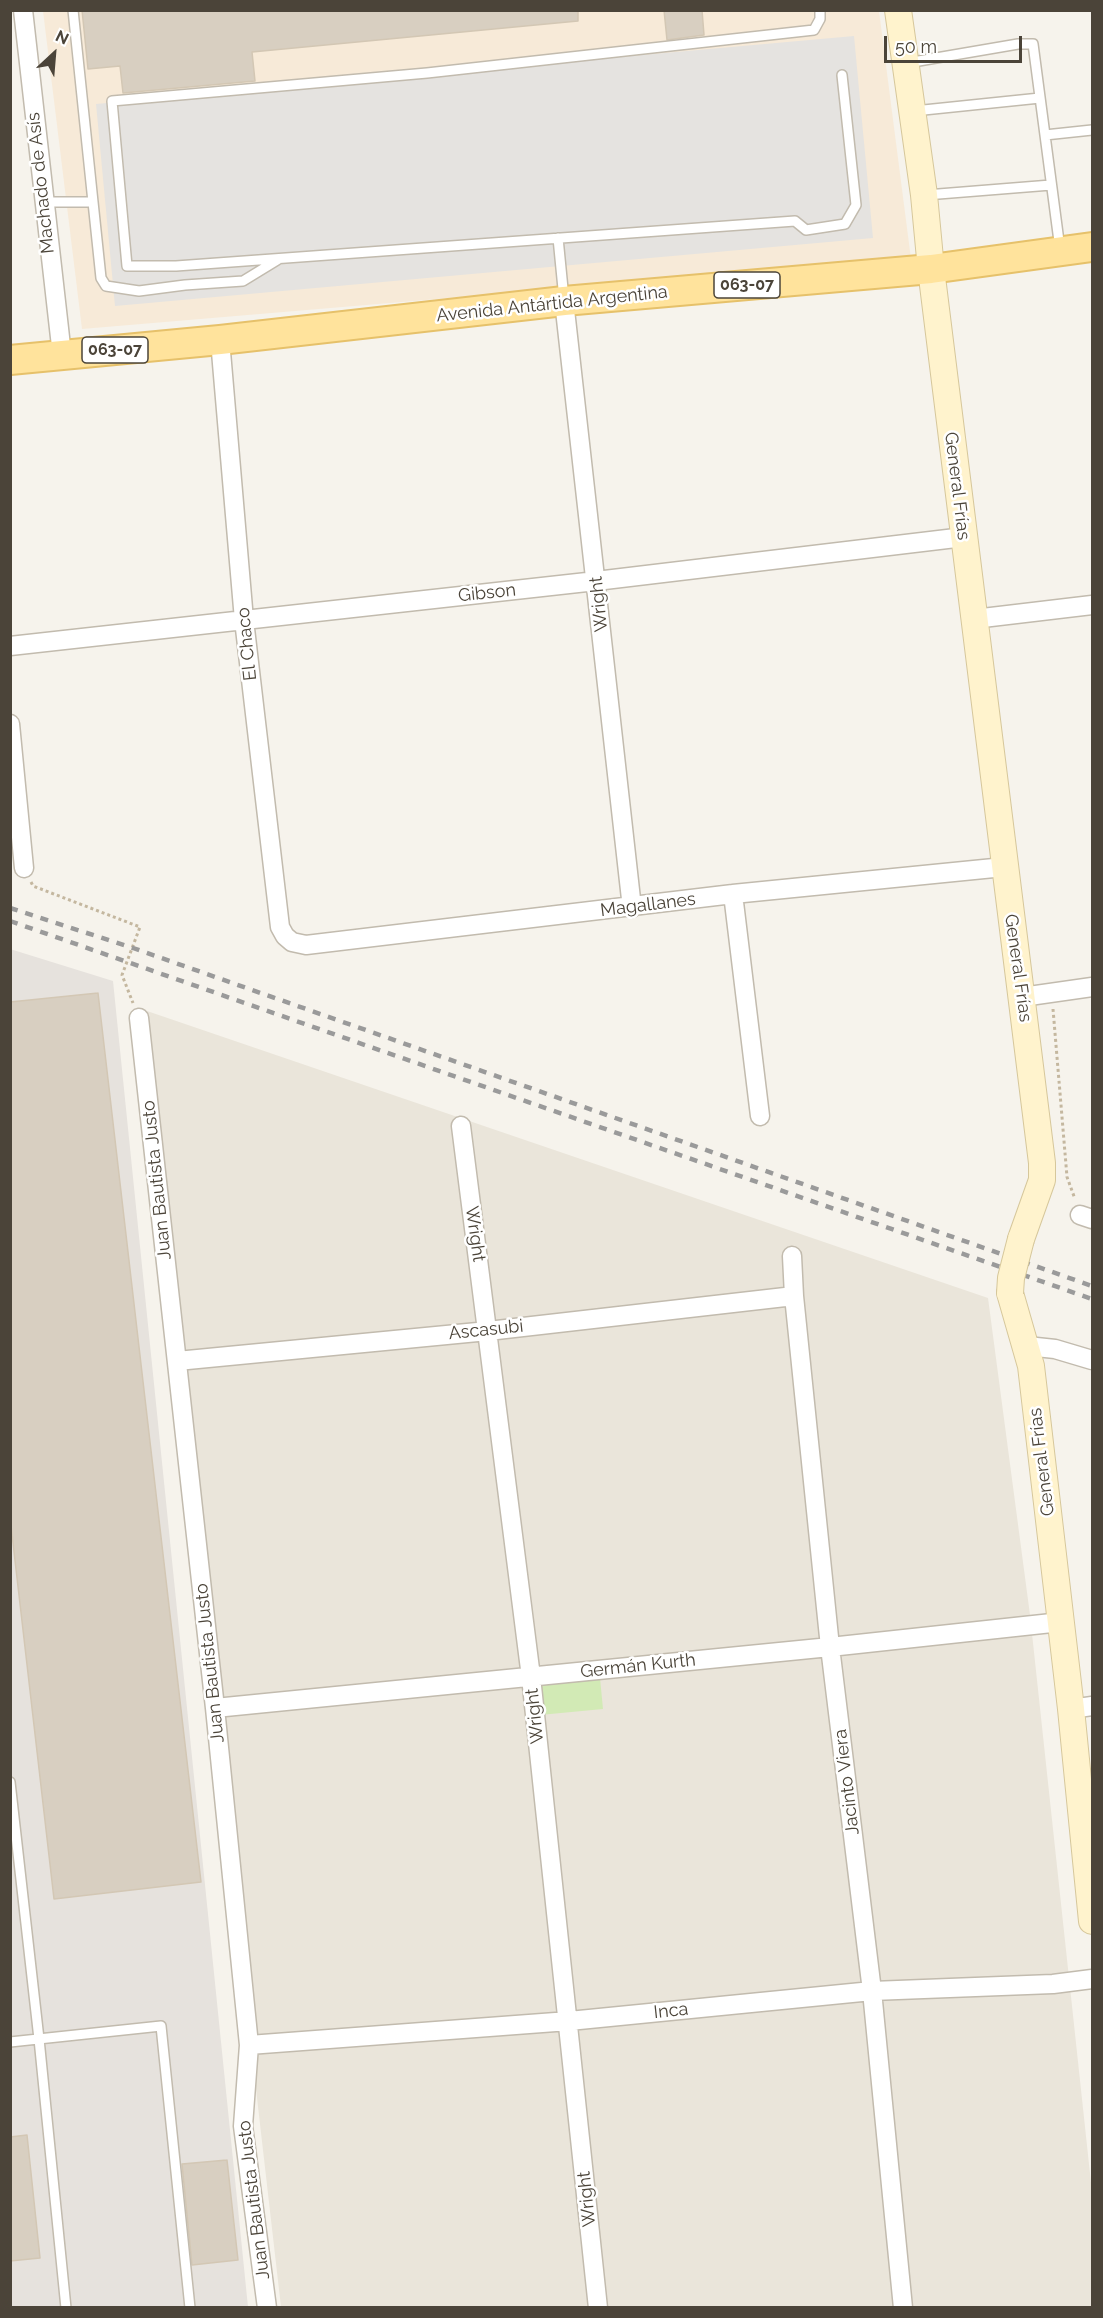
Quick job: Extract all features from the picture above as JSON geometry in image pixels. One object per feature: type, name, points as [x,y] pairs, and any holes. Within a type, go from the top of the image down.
[{"type":"main road","name":"General Frías","points":[[898,10],[924,195],[931,269],[1042,1163],[1042,1180],[1021,1239],[1011,1278],[1010,1293],[1031,1366],[1061,1622],[1082,1707],[1092,1921]]},
{"type":"main road","name":"Avenida Antártida Argentina","points":[[10,360],[220,340],[564,301],[931,269],[1092,247]]},
{"type":"street","name":"Machado de Asís","points":[[23,10],[18,42],[43,202],[62,355]]},
{"type":"street","name":"Wright","points":[[564,301],[632,908]]},
{"type":"street","name":"El Chaco","points":[[220,340],[244,620],[280,927],[292,942]]},
{"type":"street","name":"Gibson","points":[[10,646],[596,581],[964,537]]},
{"type":"street","points":[[974,619],[1092,605]]},
{"type":"street","points":[[10,724],[24,867]]},
{"type":"street","name":"Magallanes","points":[[292,942],[306,945],[632,908],[733,894],[1004,867]]},
{"type":"street","points":[[733,894],[760,1116]]},
{"type":"street","points":[[1022,997],[1092,987]]},
{"type":"street","name":"Juan Bautista Justo","points":[[139,1018],[249,2045],[243,2126],[267,2307]]},
{"type":"street","name":"Wright","points":[[461,1126],[531,1677],[598,2307]]},
{"type":"street","name":"Jacinto Viera","points":[[792,1256],[794,1296],[830,1647],[872,1990],[903,2307]]},
{"type":"street","name":"Ascasubi","points":[[177,1362],[794,1296]]},
{"type":"street","points":[[1027,1346],[1055,1349],[1092,1360]]},
{"type":"street","name":"Germán Kurth","points":[[214,1708],[1061,1622]]},
{"type":"street","name":"Inca","points":[[249,2045],[569,2021],[872,1990],[1053,1984],[1092,1979]]},
{"type":"lane","points":[[73,10],[101,278],[106,286],[139,291],[243,281],[282,258]]},
{"type":"lane","points":[[820,10],[820,19],[814,30],[427,73],[112,101],[127,266],[176,266],[795,221],[806,230],[845,225],[856,205],[842,75]]},
{"type":"lane","points":[[905,64],[1018,44],[1034,44],[1060,251]]},
{"type":"lane","points":[[912,112],[1040,98]]},
{"type":"lane","points":[[1045,135],[1092,130]]},
{"type":"lane","points":[[924,195],[1051,185]]},
{"type":"lane","points":[[43,202],[93,202]]},
{"type":"lane","points":[[558,238],[564,301]]},
{"type":"lane","points":[[10,1782],[66,2307]]},
{"type":"lane","points":[[10,2042],[161,2026],[190,2307]]},
{"type":"path","points":[[24,867],[33,886],[140,927],[122,975],[139,1018]]},
{"type":"path","points":[[1051,993],[1067,1177],[1086,1217]]},
{"type":"shaded area","points":[[43,11],[879,11],[911,259],[82,329]]},
{"type":"shaded area","points":[[854,36],[873,238],[115,306],[96,104]]},
{"type":"shaded area","points":[[10,949],[113,981],[248,2307],[11,2307]]},
{"type":"shaded area","points":[[147,1011],[988,1298],[1030,1615],[1092,2192],[1092,2307],[281,2307],[253,2063],[255,2034]]},
{"type":"green space","points":[[600,1678],[603,1709],[540,1715],[537,1684]]},
{"type":"building","points":[[82,10],[578,10],[578,21],[252,52],[255,81],[123,93],[120,66],[88,69]]},
{"type":"building","points":[[664,10],[702,10],[704,35],[667,40]]},
{"type":"building","points":[[98,993],[201,1882],[54,1899],[10,1517],[10,1002]]},
{"type":"building","points":[[27,2135],[40,2258],[10,2261],[10,2137]]},
{"type":"building","points":[[227,2160],[238,2260],[192,2265],[182,2164]]},
{"type":"railway","points":[[10,908],[133,948],[1092,1286]]},
{"type":"railway","points":[[10,921],[1092,1299]]}]
